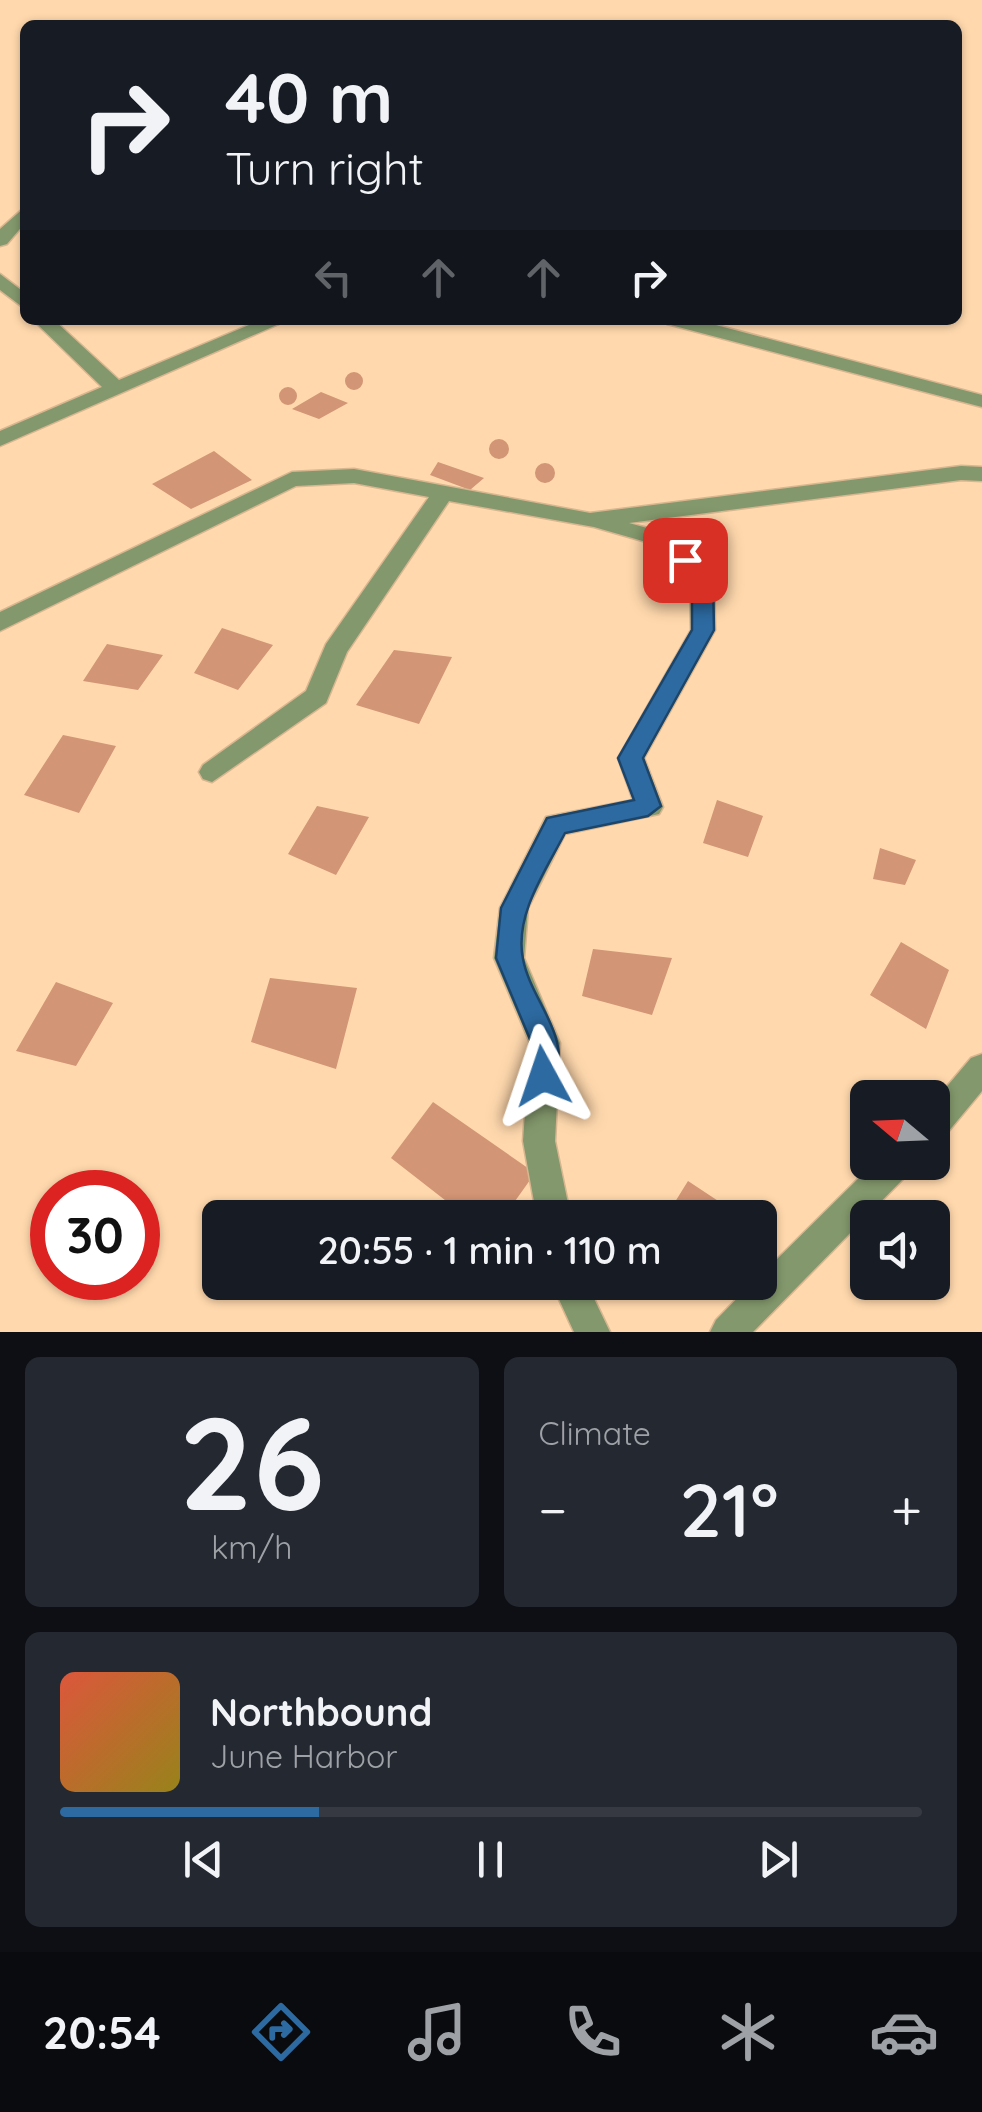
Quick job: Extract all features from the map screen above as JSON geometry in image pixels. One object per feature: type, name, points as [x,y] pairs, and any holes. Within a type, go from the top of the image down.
[{"type":"street","points":[[0,240],[20,218]]},
{"type":"street","points":[[0,280],[20,299]]},
{"type":"street","points":[[48,325],[116,388]]},
{"type":"street","points":[[0,439],[266,325]]},
{"type":"street","points":[[693,325],[982,401]]},
{"type":"street","points":[[590,520],[960,472],[982,474]]},
{"type":"street","points":[[0,622],[292,480],[354,476],[590,520],[668,541],[702,578],[703,630],[630,758],[648,806],[556,825],[514,908],[509,958],[546,1044],[538,1140],[550,1200]]},
{"type":"street","points":[[212,772],[317,696],[335,650],[442,494]]},
{"type":"street","points":[[950,1106],[982,1068]]},
{"type":"street","points":[[728,1332],[880,1180]]},
{"type":"street","points":[[577,1300],[592,1332]]},
{"type":"building","points":[[354,372],[363,381],[354,390],[345,381]]},
{"type":"building","points":[[288,387],[297,396],[288,405],[279,396]]},
{"type":"building","points":[[321,392],[348,403],[319,419],[292,409]]},
{"type":"building","points":[[499,439],[509,449],[499,459],[489,449]]},
{"type":"building","points":[[214,451],[252,480],[191,509],[152,484]]},
{"type":"building","points":[[438,462],[484,478],[470,490],[430,475]]},
{"type":"building","points":[[545,463],[555,473],[545,483],[535,473]]},
{"type":"building","points":[[222,628],[273,645],[238,690],[194,673]]},
{"type":"building","points":[[107,644],[163,655],[138,690],[83,681]]},
{"type":"building","points":[[394,650],[452,657],[419,724],[356,705]]},
{"type":"building","points":[[63,735],[116,746],[79,813],[24,795]]},
{"type":"building","points":[[717,800],[763,816],[748,857],[703,843]]},
{"type":"building","points":[[317,806],[369,817],[336,875],[288,854]]},
{"type":"building","points":[[880,848],[916,860],[905,885],[873,879]]},
{"type":"building","points":[[901,942],[949,970],[926,1029],[870,995]]},
{"type":"building","points":[[593,949],[672,958],[652,1015],[582,996]]},
{"type":"building","points":[[270,978],[357,988],[336,1069],[251,1042]]},
{"type":"building","points":[[56,982],[113,1003],[76,1066],[16,1051]]},
{"type":"building","points":[[433,1102],[535,1173],[516,1200],[445,1200],[391,1158]]},
{"type":"building","points":[[688,1181],[717,1200],[676,1200]]},
{"type":"route","points":[[543,1076],[546,1044],[509,958],[514,908],[556,825],[648,806],[630,758],[676,684],[703,630],[702,578],[685,560]]}]
